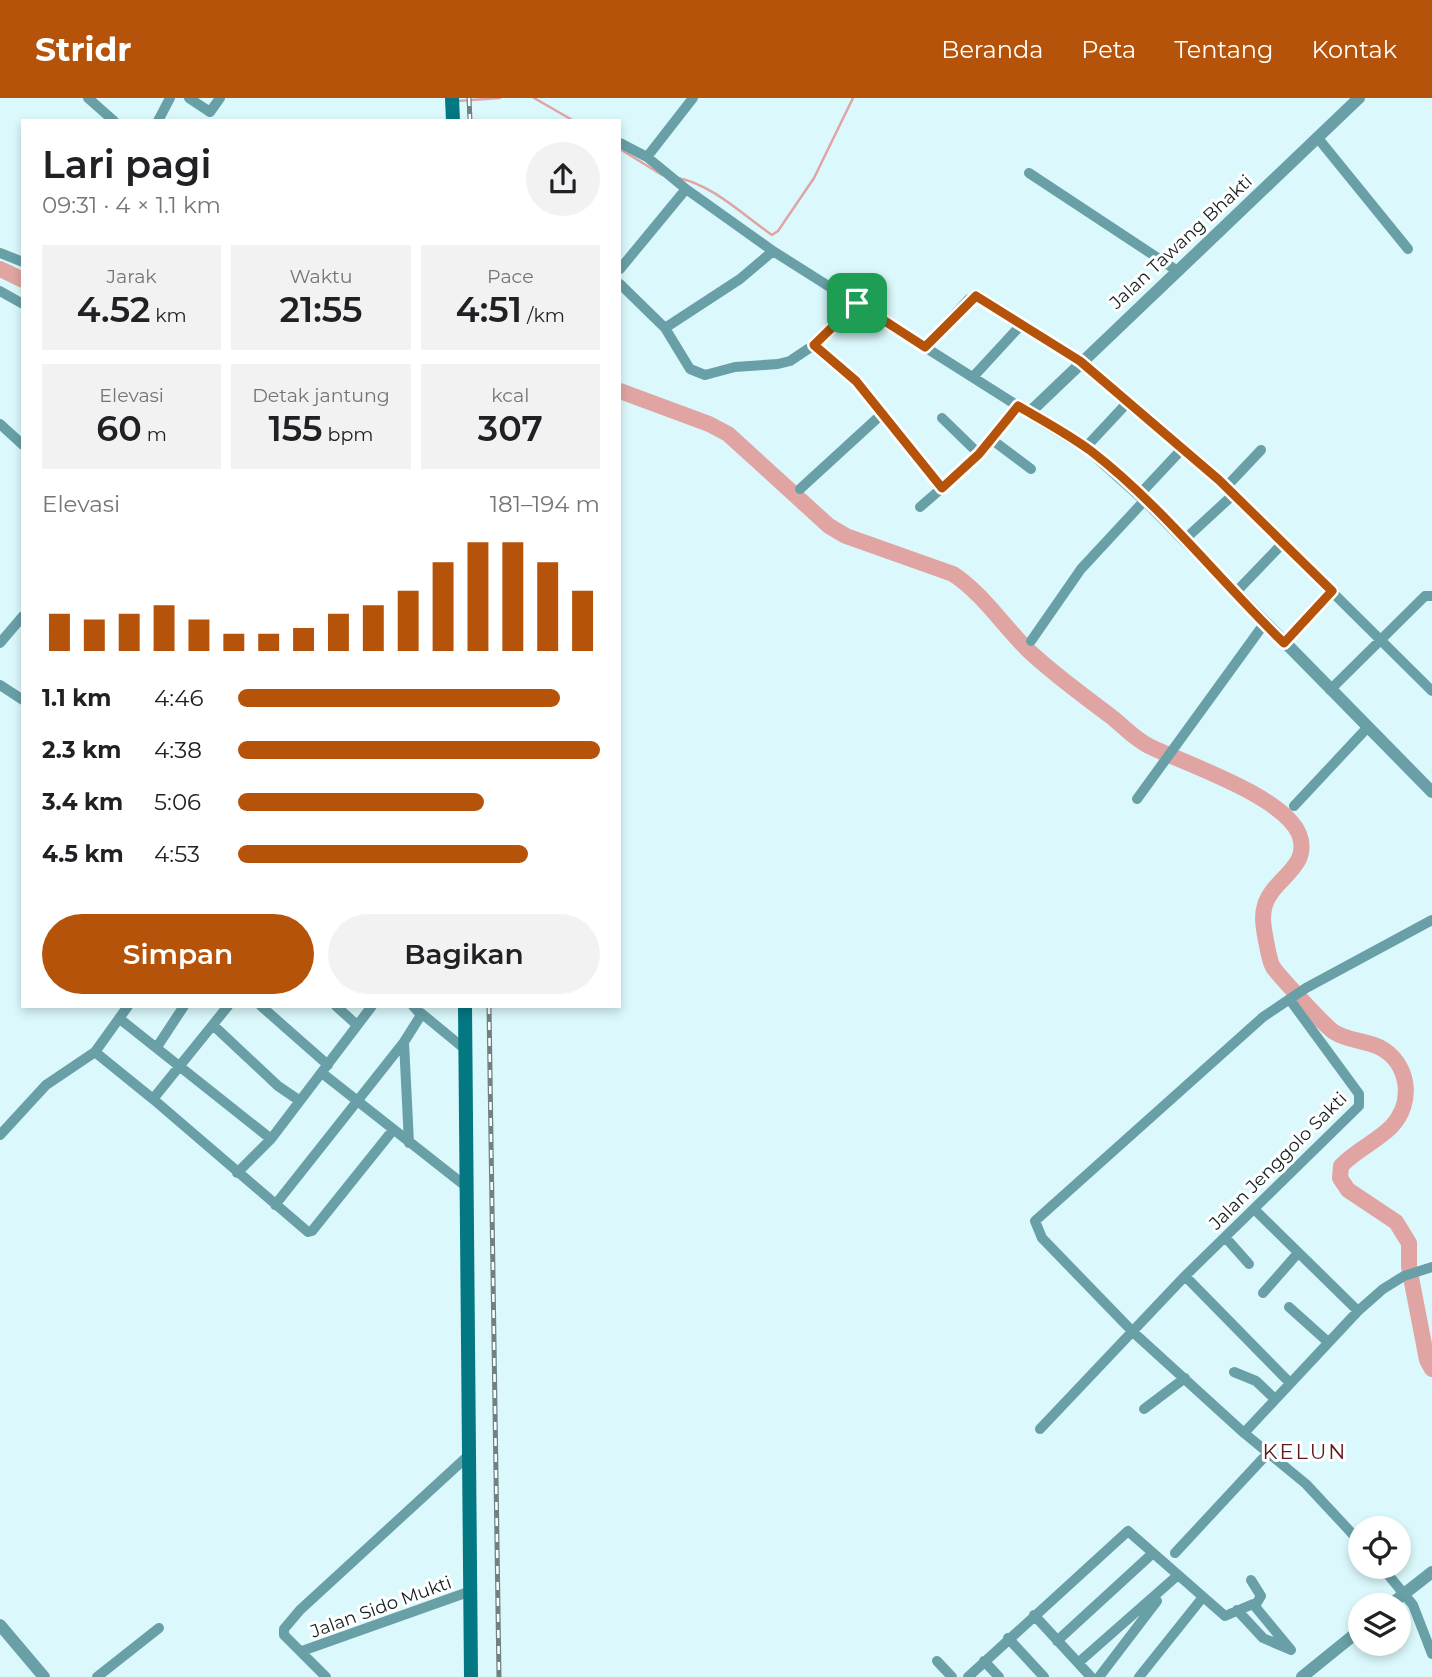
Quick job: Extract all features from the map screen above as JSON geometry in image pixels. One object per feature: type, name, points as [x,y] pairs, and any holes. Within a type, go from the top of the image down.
[{"type":"main road","points":[[465,1008],[471,1677]]},
{"type":"street","points":[[88,98],[112,119]]},
{"type":"street","points":[[159,119],[170,98]]},
{"type":"street","points":[[189,98],[210,112],[220,98]]},
{"type":"street","points":[[647,157],[693,98]]},
{"type":"street","name":"Jalan Tawang Bhakti","points":[[1023,409],[1080,361],[1359,98]]},
{"type":"street","points":[[1317,137],[1408,249]]},
{"type":"street","points":[[621,144],[647,157],[686,189],[773,251],[1086,447],[1142,497],[1234,594],[1432,792]]},
{"type":"street","points":[[1029,173],[1176,270]]},
{"type":"street","points":[[621,268],[686,189]]},
{"type":"street","points":[[665,328],[740,279],[773,251]]},
{"type":"street","points":[[0,253],[21,261]]},
{"type":"street","points":[[621,285],[665,328],[690,369],[699,374],[735,366],[782,364],[814,345],[857,303]]},
{"type":"street","points":[[0,291],[21,303]]},
{"type":"street","points":[[925,347],[969,299],[980,296],[1080,361],[1230,490],[1432,691]]},
{"type":"street","points":[[973,377],[1021,325]]},
{"type":"street","points":[[814,345],[856,381],[942,488]]},
{"type":"street","points":[[1086,447],[1128,402]]},
{"type":"street","points":[[920,507],[979,454],[1023,409]]},
{"type":"street","points":[[800,489],[883,413]]},
{"type":"street","points":[[942,418],[979,454]]},
{"type":"street","points":[[0,424],[21,443]]},
{"type":"street","points":[[992,439],[1031,469]]},
{"type":"street","points":[[1031,641],[1081,569],[1184,448]]},
{"type":"street","points":[[1184,540],[1230,490],[1261,450]]},
{"type":"street","points":[[1234,594],[1283,543]]},
{"type":"street","points":[[1284,643],[1332,591]]},
{"type":"street","points":[[1330,690],[1425,596],[1432,596]]},
{"type":"street","points":[[0,643],[21,618]]},
{"type":"street","points":[[1137,799],[1264,624]]},
{"type":"street","points":[[0,685],[21,699]]},
{"type":"street","points":[[1294,806],[1367,728]]},
{"type":"street","points":[[1348,1529],[1306,1484],[1244,1433],[1133,1332],[1042,1238],[1035,1228],[1036,1218],[1263,1017],[1306,988],[1432,920]]},
{"type":"street","name":"Jalan Jenggolo Sakti","points":[[1040,1429],[1185,1276],[1360,1102],[1359,1094],[1291,999]]},
{"type":"street","points":[[0,1135],[24,1105],[46,1084],[95,1052],[127,1008]]},
{"type":"street","points":[[157,1047],[183,1008]]},
{"type":"street","points":[[153,1099],[226,1008]]},
{"type":"street","points":[[263,1008],[359,1102],[468,1189]]},
{"type":"street","points":[[338,1008],[357,1025]]},
{"type":"street","points":[[237,1173],[271,1139],[370,1008]]},
{"type":"street","points":[[275,1205],[404,1042],[417,1010],[466,1050]]},
{"type":"street","points":[[120,1018],[271,1139]]},
{"type":"street","points":[[212,1025],[278,1086],[300,1101]]},
{"type":"street","points":[[404,1042],[408,1143]]},
{"type":"street","points":[[95,1052],[310,1233],[393,1130]]},
{"type":"street","points":[[1254,1209],[1358,1311]]},
{"type":"street","points":[[1225,1237],[1249,1264]]},
{"type":"street","points":[[1263,1293],[1298,1252]]},
{"type":"street","points":[[1244,1433],[1358,1311],[1383,1289],[1404,1276],[1432,1267]]},
{"type":"street","points":[[1185,1276],[1290,1383]]},
{"type":"street","points":[[1289,1307],[1328,1342]]},
{"type":"street","points":[[1234,1372],[1256,1381],[1275,1399]]},
{"type":"street","points":[[1144,1409],[1185,1378]]},
{"type":"street","points":[[1175,1553],[1268,1453]]},
{"type":"street","points":[[326,1677],[284,1635],[284,1629],[300,1610],[471,1454]]},
{"type":"street","points":[[968,1677],[1126,1531],[1225,1616],[1250,1603],[1255,1606],[1291,1651],[1263,1638],[1237,1610]]},
{"type":"street","points":[[1057,1641],[1153,1553]]},
{"type":"street","points":[[1393,1579],[1405,1593],[1432,1572]]},
{"type":"street","points":[[1099,1677],[1178,1575]]},
{"type":"street","points":[[1251,1580],[1261,1596],[1255,1606]]},
{"type":"street","points":[[1078,1663],[1170,1584]]},
{"type":"street","name":"Jalan Sido Mukti","points":[[302,1651],[471,1591]]},
{"type":"street","points":[[1139,1677],[1203,1597]]},
{"type":"street","points":[[1411,1602],[1432,1654]]},
{"type":"street","points":[[1034,1615],[1086,1675]]},
{"type":"street","points":[[0,1625],[44,1677]]},
{"type":"street","points":[[97,1677],[159,1628]]},
{"type":"street","points":[[1008,1638],[1044,1677]]},
{"type":"street","points":[[1302,1677],[1348,1640]]},
{"type":"street","points":[[937,1661],[952,1677]]},
{"type":"street","points":[[984,1661],[999,1677]]},
{"type":"waterway","points":[[457,101],[500,98]]},
{"type":"waterway","points":[[534,98],[571,119]]},
{"type":"waterway","points":[[678,178],[715,194],[772,235],[778,231],[814,178],[853,98]]},
{"type":"waterway","points":[[621,150],[662,175]]},
{"type":"waterway","points":[[0,269],[21,279]]},
{"type":"waterway","points":[[621,391],[709,424],[728,434],[829,526],[846,536],[953,574],[983,599],[1037,658],[1136,738],[1254,794],[1289,820],[1299,834],[1302,845],[1296,864],[1269,896],[1265,905],[1263,923],[1270,958],[1277,972],[1329,1028],[1345,1037],[1379,1047],[1397,1062],[1402,1072],[1406,1095],[1399,1117],[1391,1127],[1341,1166],[1340,1178],[1348,1190],[1396,1222],[1409,1243],[1409,1267],[1427,1360],[1432,1369]]},
{"type":"railway","points":[[469,98],[470,119]]},
{"type":"railway","points":[[489,1008],[499,1677]]},
{"type":"district","name":"KELUN","points":[[1305,1451]]},
{"type":"route","points":[[980,296],[1080,361],[1184,448],[1332,591],[1284,643],[1145,500],[1100,458],[1018,406],[964,471],[942,488],[856,381],[814,345],[857,303],[925,347],[969,299],[980,296]]}]
